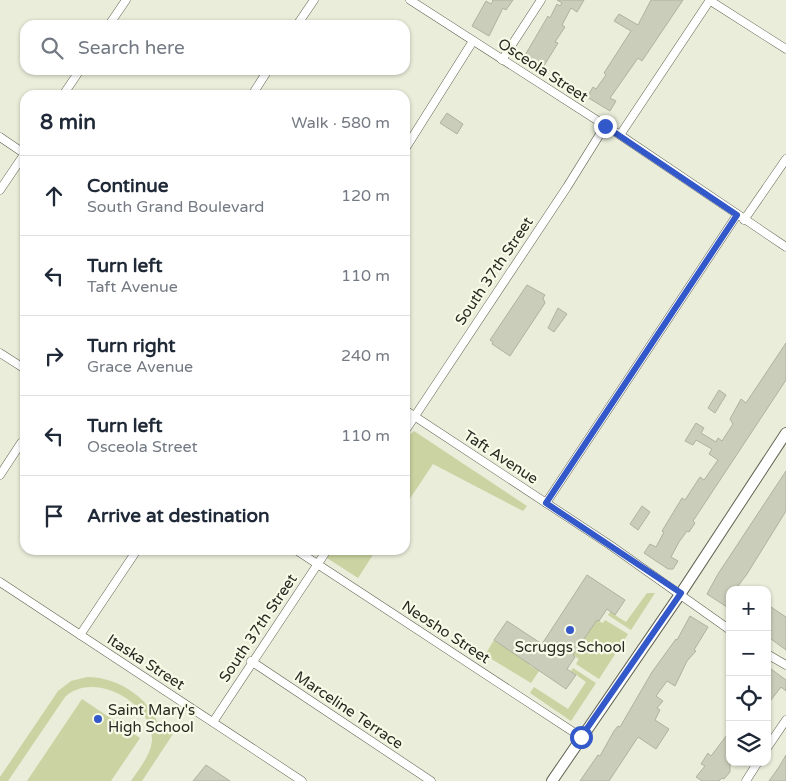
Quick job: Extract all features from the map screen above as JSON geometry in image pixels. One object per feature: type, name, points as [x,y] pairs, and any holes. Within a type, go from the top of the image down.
[{"type":"main road","points":[[552,781],[681,593],[786,434]]},
{"type":"street","points":[[112,20],[126,0]]},
{"type":"street","points":[[300,20],[314,0]]},
{"type":"street","name":"Osceola Street","points":[[410,0],[620,135],[786,247]]},
{"type":"street","points":[[502,60],[541,0]]},
{"type":"street","points":[[620,135],[710,0],[786,49]]},
{"type":"street","points":[[410,141],[473,41]]},
{"type":"street","points":[[66,90],[77,75]]},
{"type":"street","points":[[255,90],[265,75]]},
{"type":"street","name":"South 37th Street","points":[[410,424],[567,187],[605,126]]},
{"type":"street","points":[[0,138],[20,151]]},
{"type":"street","points":[[744,220],[786,159]]},
{"type":"street","points":[[0,190],[20,161]]},
{"type":"street","points":[[546,503],[737,215]]},
{"type":"street","points":[[0,353],[20,366]]},
{"type":"street","name":"Taft Avenue","points":[[410,414],[681,593],[726,627]]},
{"type":"street","points":[[0,475],[20,445]]},
{"type":"street","points":[[80,635],[134,555]]},
{"type":"street","name":"Neosho Street","points":[[304,555],[581,737]]},
{"type":"street","name":"South 37th Street","points":[[212,722],[251,661],[324,555]]},
{"type":"street","name":"Itaska Street","points":[[0,582],[302,781]]},
{"type":"street","points":[[771,656],[786,665]]},
{"type":"street","name":"Marceline Terrace","points":[[251,661],[431,781]]},
{"type":"street","points":[[771,742],[786,720]]},
{"type":"street","points":[[746,781],[755,766]]},
{"type":"green space","points":[[414,431],[527,506],[523,511],[433,464],[410,498],[410,435]]},
{"type":"green space","points":[[329,555],[373,555],[358,578],[327,558]]},
{"type":"green space","points":[[647,593],[655,593],[631,630],[608,615],[610,612],[626,622]]},
{"type":"green space","points":[[597,620],[603,623],[605,620],[628,634],[599,679],[576,664],[579,659],[573,655]]},
{"type":"green space","points":[[494,640],[524,660],[531,661],[529,665],[539,671],[531,683],[485,655]]},
{"type":"green space","points":[[573,668],[596,683],[571,721],[530,693],[534,687],[568,709],[586,682],[571,671]]},
{"type":"green space","points":[[87,677],[112,681],[134,693],[152,711],[161,734],[165,729],[173,734],[142,781],[131,781],[144,762],[151,746],[150,726],[143,713],[119,694],[91,687],[77,690],[65,697],[8,781],[0,781],[0,777],[58,691],[71,681]]},
{"type":"green space","points":[[82,699],[140,738],[111,781],[27,781]]},
{"type":"building","points":[[492,0],[513,0],[506,10],[503,8],[489,36],[472,26],[486,1],[491,4]]},
{"type":"building","points":[[557,0],[584,0],[577,12],[571,8],[562,25],[565,27],[555,42],[558,43],[542,69],[524,57],[548,16],[550,18],[557,4],[560,6],[562,3]]},
{"type":"building","points":[[651,0],[683,0],[642,61],[638,58],[610,98],[616,101],[610,111],[587,97],[593,87],[596,89],[606,75],[604,73],[631,31],[614,21],[619,14],[638,25]]},
{"type":"building","points":[[447,113],[463,124],[457,134],[440,123]]},
{"type":"building","points":[[527,285],[545,295],[543,298],[545,303],[510,356],[492,344],[493,342],[490,340]]},
{"type":"building","points":[[558,308],[567,314],[554,332],[548,328]]},
{"type":"building","points":[[786,343],[786,380],[693,521],[695,523],[679,542],[671,557],[678,561],[673,569],[668,569],[644,553],[650,544],[656,547],[664,532],[662,531],[682,498],[685,500],[700,477],[704,480],[718,460],[709,454],[712,449],[696,440],[693,445],[685,441],[696,423],[704,428],[701,433],[716,442],[718,438],[722,441],[733,424],[730,419],[741,399],[746,403]]},
{"type":"building","points":[[719,390],[726,395],[715,413],[708,408]]},
{"type":"building","points":[[786,471],[786,511],[738,586],[726,586],[726,606],[707,594],[718,574]]},
{"type":"building","points":[[642,506],[650,512],[638,530],[630,524]]},
{"type":"building","name":"Scruggs School","points":[[587,575],[625,600],[615,615],[607,609],[599,621],[597,620],[573,655],[575,657],[567,669],[576,675],[566,689],[494,640],[507,621],[542,644]]},
{"type":"building","points":[[771,607],[786,617],[786,650],[771,639]]},
{"type":"building","points":[[690,616],[708,627],[694,650],[696,651],[687,661],[675,686],[667,681],[656,696],[663,701],[657,708],[660,710],[655,720],[669,729],[656,749],[638,737],[609,781],[580,781],[598,755],[600,756],[614,731],[618,726],[620,727],[652,672],[677,640]]},
{"type":"building","points":[[771,669],[786,680],[786,691],[781,687],[771,700]]},
{"type":"building","points":[[726,736],[726,766],[730,766],[730,772],[724,779],[722,778],[719,781],[702,781],[696,777],[705,766],[701,764],[708,753],[711,756]]},
{"type":"building","points":[[786,755],[786,781],[769,781],[779,767]]},
{"type":"building","name":"Saint Mary's High School","points":[[206,765],[230,781],[193,781]]},
{"type":"place","name":"Scruggs School","points":[[570,630]]},
{"type":"place","name":"Saint Mary's High School","points":[[98,719]]},
{"type":"route","points":[[581,737],[681,593],[546,503],[737,215],[605,126]]}]
